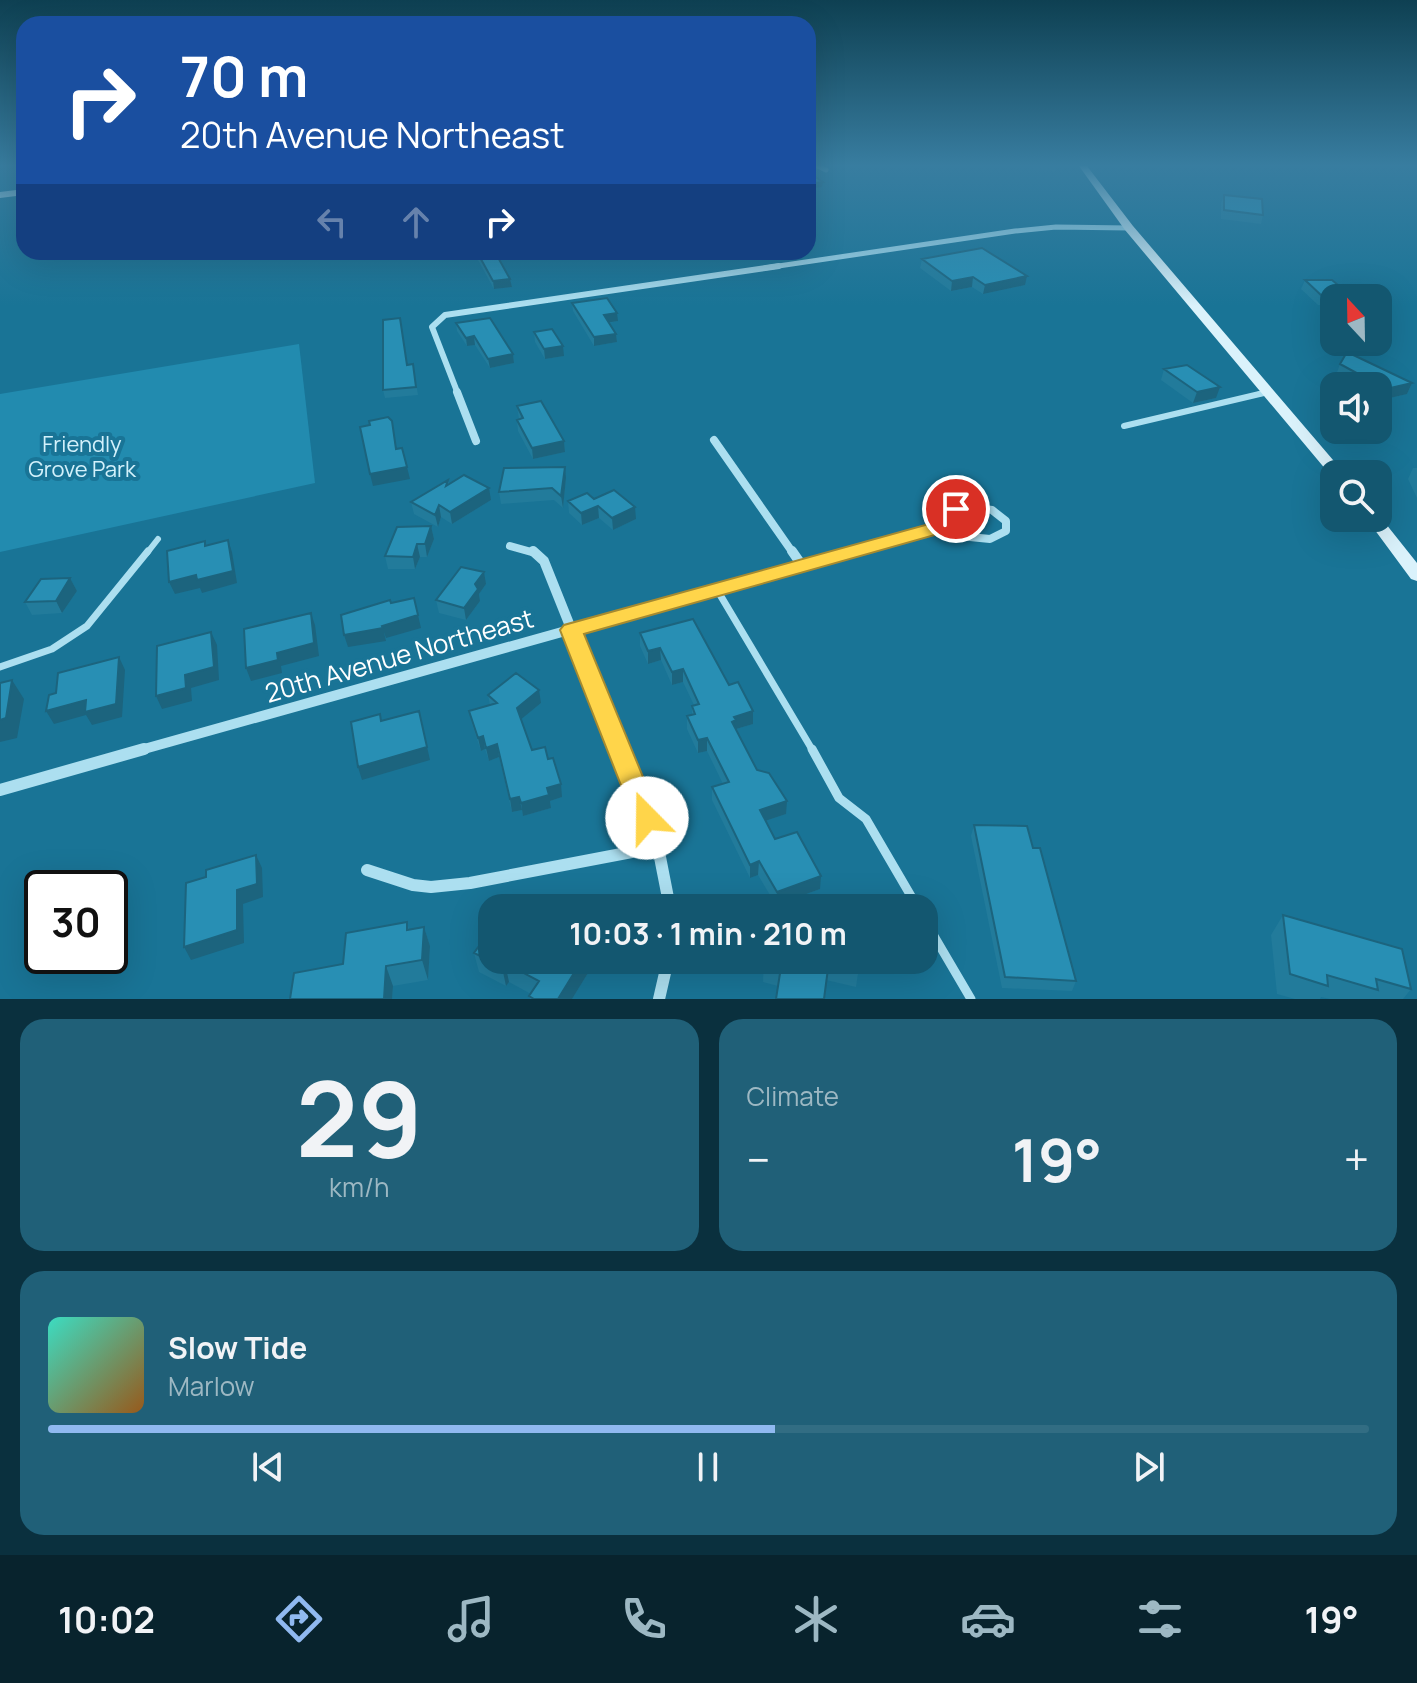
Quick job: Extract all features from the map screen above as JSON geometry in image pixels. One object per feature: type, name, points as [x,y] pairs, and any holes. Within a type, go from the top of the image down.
[{"type":"street","points":[[1118,213],[1325,460]]},
{"type":"street","points":[[476,441],[432,327],[445,315],[1028,229],[1074,226],[1129,228]]},
{"type":"street","points":[[714,440],[801,564]]},
{"type":"street","name":"20th Avenue Northeast","points":[[973,506],[992,510],[1000,515],[1007,526],[1002,536],[987,541],[960,535],[949,525],[950,513],[973,506]]},
{"type":"street","name":"20th Avenue Northeast","points":[[0,790],[949,525]]},
{"type":"street","points":[[1385,532],[1417,575]]},
{"type":"street","points":[[510,546],[532,550],[544,561],[658,847],[667,894]]},
{"type":"street","points":[[367,870],[413,885],[431,887],[470,883],[658,847]]},
{"type":"street","points":[[659,999],[665,974]]},
{"type":"lane","points":[[1124,426],[1269,392]]},
{"type":"lane","points":[[0,667],[52,649],[87,626],[158,539]]},
{"type":"lane","points":[[715,588],[790,710],[839,798],[866,819],[910,894]]},
{"type":"lane","points":[[938,943],[971,999]]},
{"type":"green space","name":"Friendly Grove Park","points":[[299,344],[315,483],[0,552],[0,394]]},
{"type":"building","points":[[982,248],[1027,276],[985,285],[973,277],[952,281],[922,259]]},
{"type":"building","points":[[481,260],[499,260],[510,279],[493,281]]},
{"type":"building","points":[[1305,280],[1332,280],[1337,284],[1320,284],[1320,294]]},
{"type":"building","points":[[607,298],[617,313],[604,315],[616,334],[594,337],[572,303]]},
{"type":"building","points":[[400,318],[407,365],[413,364],[416,387],[383,390],[383,320]]},
{"type":"building","points":[[490,318],[513,354],[488,359],[474,336],[466,338],[456,323]]},
{"type":"building","points":[[552,329],[563,346],[544,349],[534,332]]},
{"type":"building","points":[[1345,356],[1355,356],[1389,372],[1355,372],[1340,364]]},
{"type":"building","points":[[1187,365],[1220,387],[1197,392],[1164,369]]},
{"type":"building","points":[[1392,373],[1412,383],[1392,388]]},
{"type":"building","points":[[541,401],[564,441],[532,448],[517,420],[523,418],[517,406]]},
{"type":"building","points":[[388,417],[392,421],[396,449],[402,448],[407,467],[370,474],[360,427],[370,425],[369,421]]},
{"type":"building","points":[[565,467],[561,496],[552,488],[499,492],[504,468]]},
{"type":"building","points":[[464,475],[489,488],[450,512],[439,505],[435,515],[411,502],[448,480],[446,486]]},
{"type":"building","points":[[614,490],[635,507],[612,518],[598,506],[581,513],[568,501],[587,493],[594,499]]},
{"type":"building","points":[[431,526],[425,544],[417,544],[413,557],[385,556],[397,527]]},
{"type":"building","points":[[228,540],[233,571],[197,580],[196,575],[169,582],[167,551],[205,541],[205,546]]},
{"type":"building","points":[[461,567],[484,572],[475,584],[478,589],[464,608],[436,600]]},
{"type":"building","points":[[70,578],[56,601],[25,602],[41,579]]},
{"type":"building","points":[[414,598],[418,615],[383,628],[344,635],[341,615],[390,600],[391,603]]},
{"type":"building","points":[[311,613],[314,643],[277,653],[278,660],[246,668],[244,629]]},
{"type":"building","points":[[693,619],[729,685],[738,682],[753,711],[734,717],[736,720],[732,722],[757,770],[769,773],[787,801],[760,810],[775,839],[797,832],[821,876],[777,892],[759,861],[750,865],[712,787],[729,782],[707,738],[698,740],[687,716],[695,714],[692,706],[699,704],[683,669],[672,672],[660,648],[648,651],[640,633]]},
{"type":"building","points":[[211,632],[214,667],[185,675],[186,688],[156,696],[157,646]]},
{"type":"building","points":[[119,657],[116,704],[85,712],[86,700],[46,711],[49,695],[56,693],[58,673]]},
{"type":"building","points":[[516,673],[539,690],[517,708],[532,750],[545,747],[548,759],[553,758],[561,784],[547,788],[549,795],[521,803],[519,797],[510,799],[497,744],[486,748],[483,736],[478,738],[469,711],[497,703],[488,695]]},
{"type":"building","points":[[12,680],[6,718],[0,720],[0,683]]},
{"type":"building","points":[[419,711],[427,747],[358,767],[351,722],[380,714],[381,721]]},
{"type":"building","points":[[974,825],[1027,826],[1033,848],[1040,848],[1076,981],[1005,977]]},
{"type":"building","points":[[256,855],[257,884],[237,890],[237,930],[184,947],[186,883],[206,877],[206,870]]},
{"type":"building","points":[[1283,915],[1402,949],[1411,989],[1376,979],[1378,990],[1327,975],[1328,986],[1290,974]]},
{"type":"building","points":[[407,922],[407,930],[424,927],[422,960],[386,966],[384,999],[290,999],[294,973],[343,964],[346,933]]},
{"type":"building","points":[[526,974],[573,974],[558,999],[534,999],[529,996],[539,981]]},
{"type":"building","points":[[780,974],[827,974],[824,999],[776,999]]},
{"type":"route","points":[[647,818],[571,630],[827,556],[949,525],[950,513],[956,509]]}]
